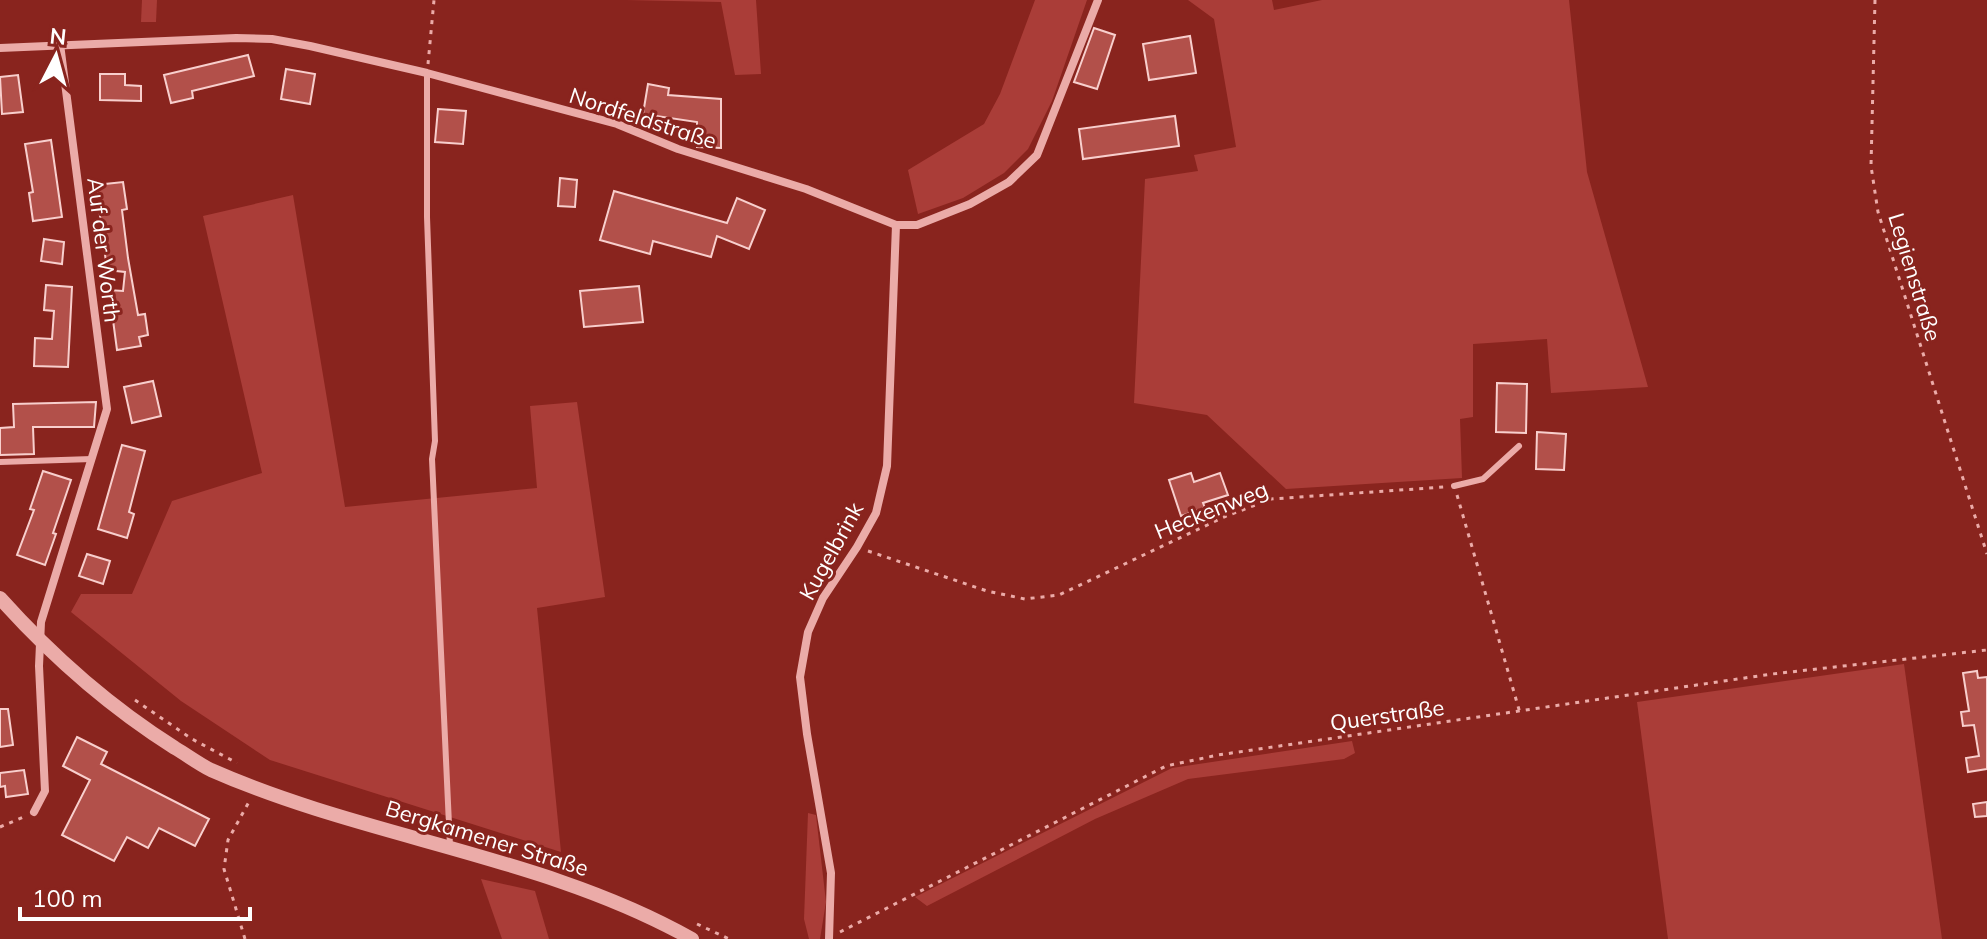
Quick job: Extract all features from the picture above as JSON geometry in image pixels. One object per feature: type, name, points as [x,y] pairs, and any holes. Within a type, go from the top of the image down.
[{"type":"street","points":[[896,225],[917,225],[970,204],[1009,182],[1037,155],[1098,0]]},
{"type":"street","name":"Nordfeldstraße","points":[[0,48],[272,39],[427,73],[617,124],[678,149],[806,189],[896,225]]},
{"type":"street","name":"Auf der Worth","points":[[34,812],[45,791],[39,666],[41,622],[107,409],[60,44]]},
{"type":"street","name":"Kugelbrink","points":[[829,938],[831,873],[800,677],[808,632],[823,598],[876,513],[887,466],[896,225]]},
{"type":"street","name":"Bergkamener Straße","points":[[0,598],[84,680],[157,736],[209,768],[263,790],[596,894],[692,939]]},
{"type":"lane","points":[[427,73],[427,217],[435,441],[432,459],[450,850]]},
{"type":"lane","points":[[1454,486],[1483,479],[1519,446]]},
{"type":"lane","points":[[0,462],[92,459]]},
{"type":"path","points":[[427,73],[434,0]]},
{"type":"path","name":"Legienstraße","points":[[1875,0],[1871,166],[1878,212],[1987,554]]},
{"type":"path","points":[[1454,486],[1520,713]]},
{"type":"path","name":"Heckenweg","points":[[857,547],[987,591],[1025,599],[1059,595],[1224,517],[1271,499],[1454,486]]},
{"type":"path","name":"Querstraße","points":[[829,938],[1166,766],[1218,755],[1772,674],[1987,650]]},
{"type":"path","points":[[129,697],[192,739],[249,769]]},
{"type":"path","points":[[245,939],[226,878],[225,852],[232,831],[250,800],[263,790]]},
{"type":"path","points":[[0,827],[34,812]]},
{"type":"path","points":[[696,923],[729,939]]},
{"type":"shaded area","points":[[142,0],[157,0],[156,22],[141,22]]},
{"type":"shaded area","points":[[626,0],[756,0],[761,74],[735,75],[721,2]]},
{"type":"shaded area","points":[[1035,0],[1087,0],[1052,101],[1028,149],[1004,173],[963,198],[918,214],[908,170],[984,124],[1000,94]]},
{"type":"shaded area","points":[[1188,0],[1272,0],[1274,10],[1322,0],[1569,0],[1587,172],[1648,387],[1551,393],[1547,339],[1473,344],[1473,417],[1460,419],[1462,478],[1286,489],[1207,415],[1134,403],[1145,179],[1198,171],[1194,155],[1236,147],[1214,19]]},
{"type":"shaded area","points":[[293,195],[345,507],[537,488],[530,406],[577,402],[605,597],[537,608],[561,852],[270,760],[181,701],[71,612],[81,594],[132,594],[172,501],[262,473],[203,216]]},
{"type":"shaded area","points":[[1904,664],[1942,939],[1668,939],[1637,702]]},
{"type":"shaded area","points":[[1352,741],[1355,753],[1344,759],[1188,779],[1095,819],[927,906],[915,897],[1172,768]]},
{"type":"shaded area","points":[[808,813],[816,815],[826,902],[820,939],[809,939],[804,919]]},
{"type":"shaded area","points":[[481,879],[535,891],[549,939],[502,939]]},
{"type":"building","points":[[1094,28],[1115,35],[1097,89],[1074,82]]},
{"type":"building","points":[[1190,36],[1196,73],[1149,80],[1143,44]]},
{"type":"building","points":[[248,55],[254,76],[192,91],[193,98],[171,103],[164,75]]},
{"type":"building","points":[[286,69],[315,74],[310,104],[281,99]]},
{"type":"building","points":[[100,74],[125,74],[125,85],[141,86],[141,101],[100,100]]},
{"type":"building","points":[[18,75],[23,112],[2,114],[0,77]]},
{"type":"building","points":[[648,84],[669,88],[668,95],[721,99],[721,148],[697,147],[697,122],[643,114]]},
{"type":"building","points":[[438,109],[466,111],[463,144],[435,142]]},
{"type":"building","points":[[1175,116],[1179,146],[1083,159],[1079,129]]},
{"type":"building","points":[[51,140],[62,217],[33,221],[29,193],[33,192],[25,144]]},
{"type":"building","points":[[560,178],[577,180],[575,207],[558,206]]},
{"type":"building","points":[[123,182],[127,209],[122,210],[128,258],[138,315],[145,314],[148,335],[139,337],[141,346],[117,350],[109,290],[123,291],[125,272],[107,270],[96,185]]},
{"type":"building","points":[[614,191],[727,223],[737,198],[765,210],[749,249],[717,236],[711,257],[653,241],[650,254],[600,240]]},
{"type":"building","points":[[44,239],[64,242],[62,264],[41,261]]},
{"type":"building","points":[[46,285],[72,287],[68,367],[34,366],[35,338],[52,339],[54,311],[44,310]]},
{"type":"building","points":[[639,286],[643,322],[584,327],[580,291]]},
{"type":"building","points":[[153,381],[161,416],[132,423],[124,387]]},
{"type":"building","points":[[1497,383],[1527,384],[1526,433],[1496,432]]},
{"type":"building","points":[[96,402],[94,427],[33,427],[34,454],[0,455],[0,428],[14,427],[13,404]]},
{"type":"building","points":[[1537,432],[1566,434],[1564,470],[1536,469]]},
{"type":"building","points":[[122,445],[145,451],[129,512],[134,514],[127,538],[98,529]]},
{"type":"building","points":[[43,471],[71,480],[45,565],[17,555],[34,510],[30,509]]},
{"type":"building","points":[[1191,473],[1194,482],[1220,473],[1228,495],[1203,503],[1205,508],[1181,516],[1169,480]]},
{"type":"building","points":[[87,554],[110,561],[103,584],[79,576]]},
{"type":"building","points":[[1977,671],[1978,678],[1987,677],[1987,769],[1968,772],[1966,758],[1979,756],[1974,725],[1963,726],[1961,712],[1969,711],[1963,673]]},
{"type":"building","points":[[0,709],[8,709],[13,745],[0,747]]},
{"type":"building","points":[[77,737],[107,752],[101,764],[209,819],[195,846],[159,828],[148,848],[127,837],[114,861],[62,835],[90,780],[63,766]]},
{"type":"building","points":[[24,770],[28,794],[6,797],[5,786],[0,787],[0,773]]},
{"type":"building","points":[[1987,802],[1987,816],[1975,817],[1973,804]]}]
